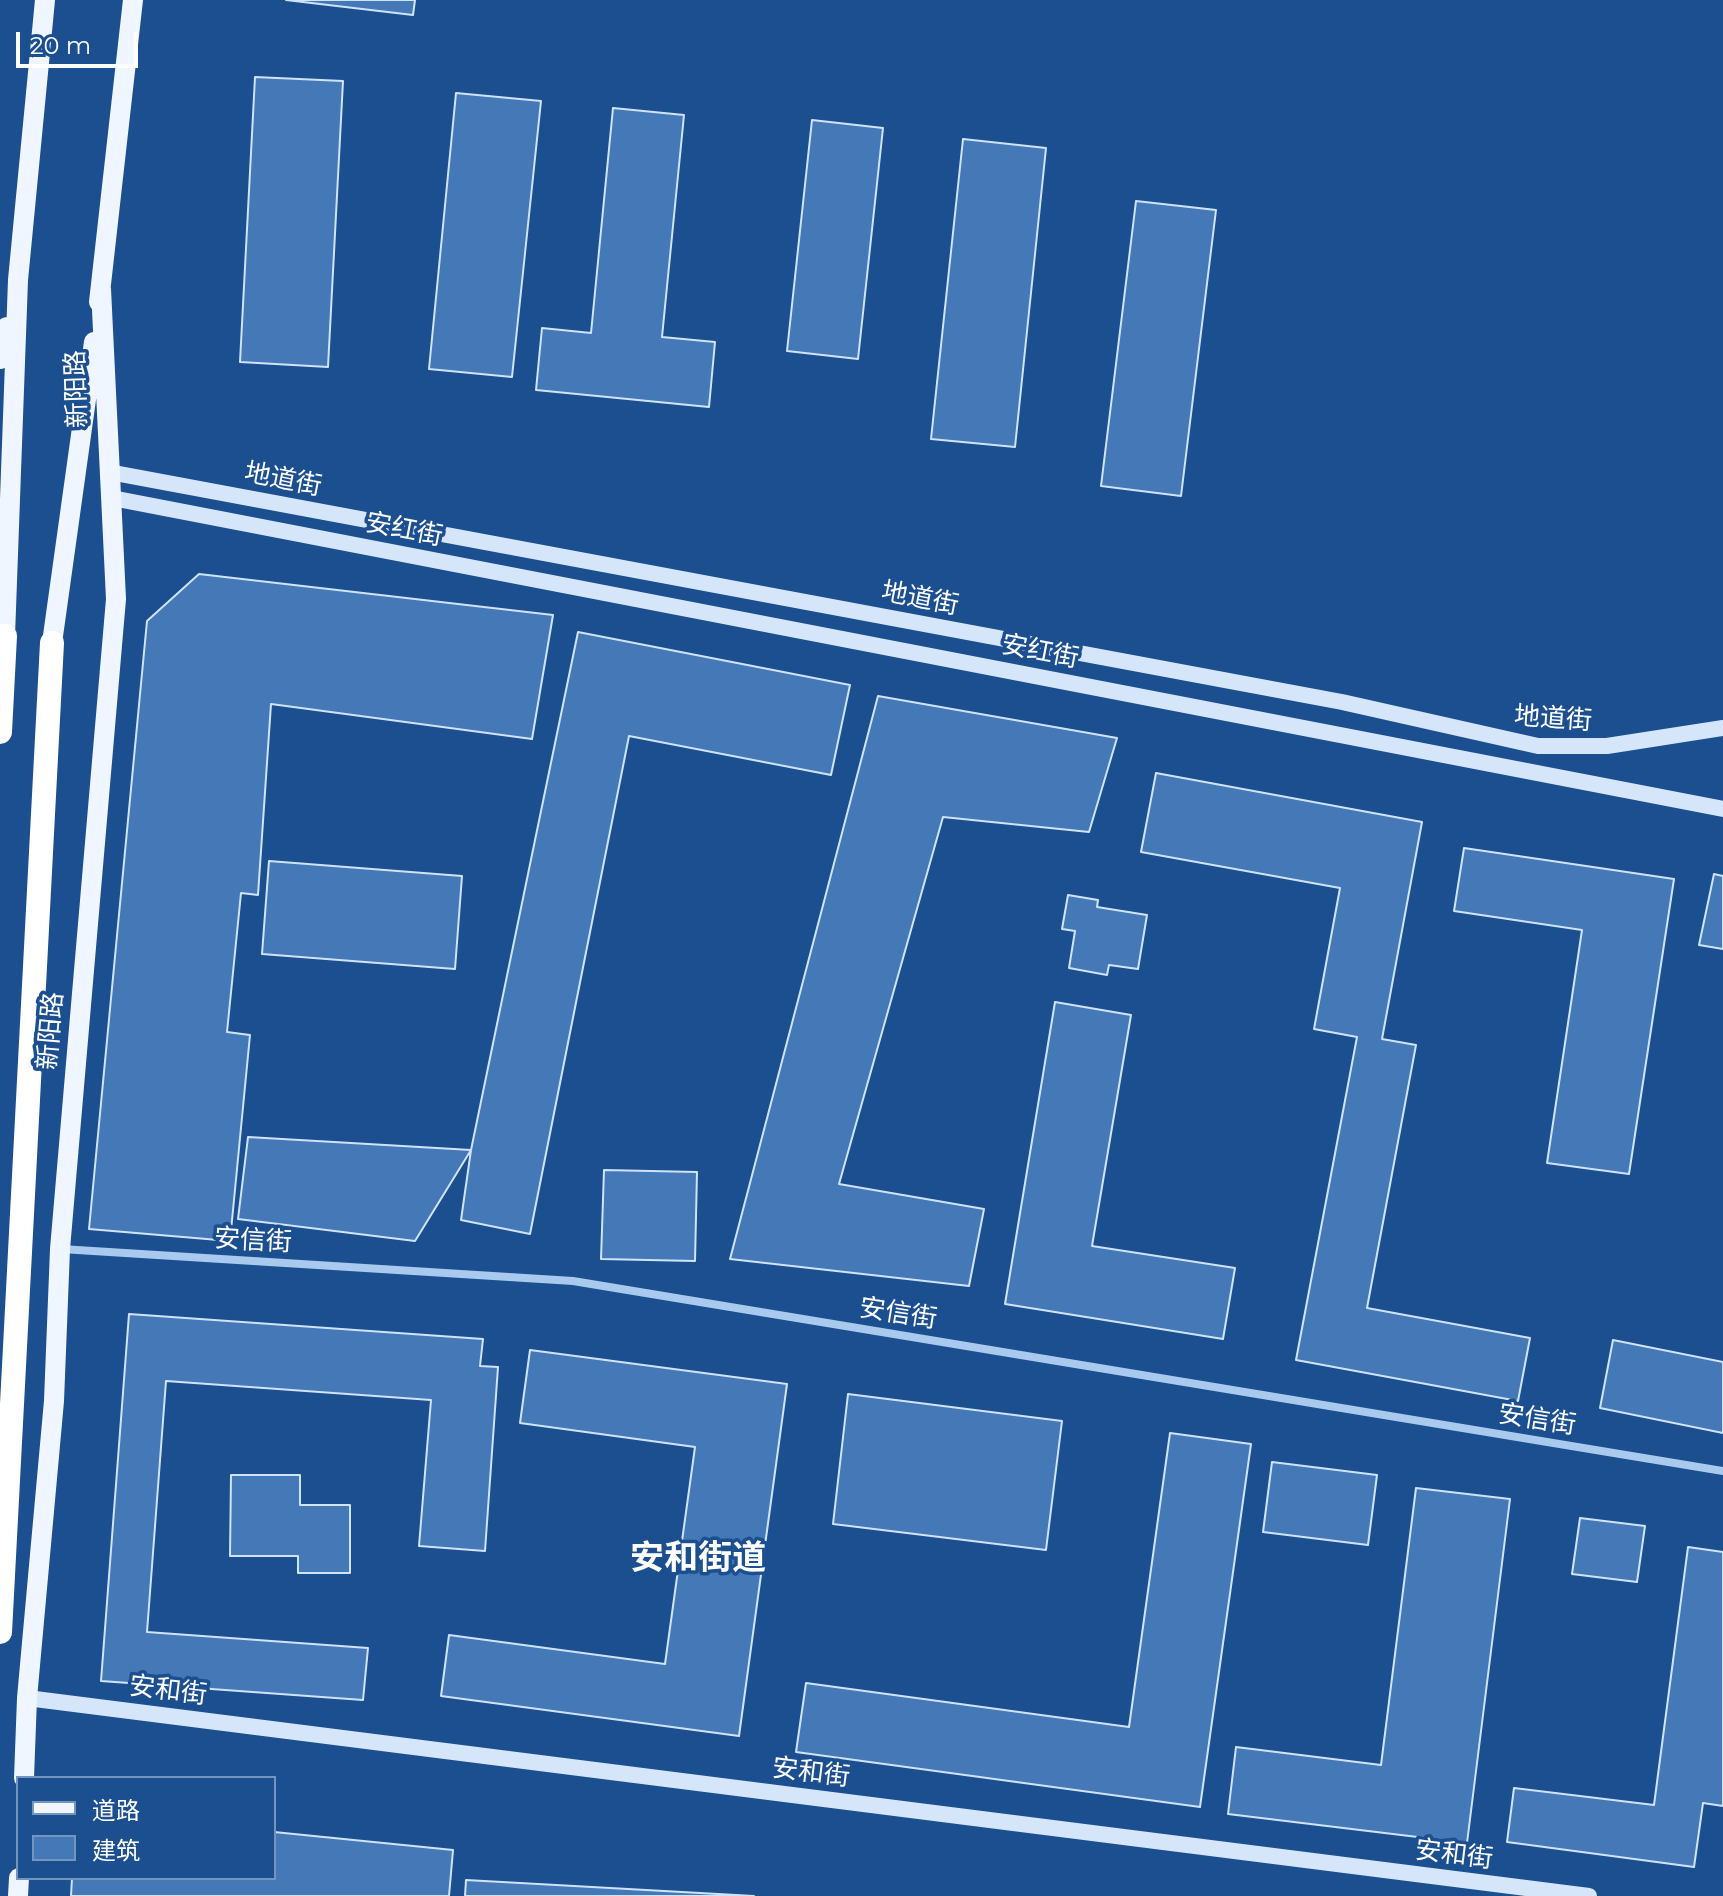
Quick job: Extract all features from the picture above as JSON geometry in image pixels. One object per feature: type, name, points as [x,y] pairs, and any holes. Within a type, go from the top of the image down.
[{"type":"highway","points":[[0,732],[5,636]]},
{"type":"highway","name":"新阳路","points":[[0,1632],[52,643]]},
{"type":"main road","points":[[5,636],[18,280],[45,0]]},
{"type":"main road","name":"新阳路","points":[[52,643],[101,289],[133,0]]},
{"type":"main road","points":[[0,359],[18,280]]},
{"type":"main road","name":"新阳路","points":[[24,1776],[27,1698],[54,1401],[60,1249],[116,599],[101,289]]},
{"type":"main road","name":"地道街","points":[[109,472],[1327,699],[1538,746],[1607,746],[1723,728]]},
{"type":"main road","name":"安红街","points":[[112,498],[1723,809]]},
{"type":"main road","name":"安和街","points":[[27,1698],[1589,1896]]},
{"type":"street","name":"安信街","points":[[60,1249],[573,1281],[1723,1471]]},
{"type":"building","points":[[286,0],[415,0],[413,15]]},
{"type":"building","points":[[255,77],[343,81],[328,367],[240,362]]},
{"type":"building","points":[[456,93],[541,101],[512,377],[429,369]]},
{"type":"building","points":[[613,108],[684,115],[662,337],[715,342],[709,407],[536,390],[542,328],[591,333]]},
{"type":"building","points":[[812,120],[883,128],[858,359],[787,351]]},
{"type":"building","points":[[963,139],[1046,148],[1015,447],[931,439]]},
{"type":"building","points":[[1136,201],[1216,210],[1181,496],[1101,486]]},
{"type":"building","points":[[199,574],[553,615],[532,739],[271,704],[258,895],[241,893],[227,1032],[250,1035],[230,1241],[89,1229],[147,621]]},
{"type":"building","points":[[578,632],[850,685],[831,775],[629,736],[530,1234],[461,1220],[471,1150]]},
{"type":"building","points":[[878,696],[1117,738],[1089,832],[943,817],[839,1184],[984,1209],[969,1286],[730,1259]]},
{"type":"building","points":[[1156,773],[1422,822],[1382,1039],[1416,1045],[1367,1308],[1530,1338],[1518,1401],[1296,1360],[1357,1037],[1314,1029],[1340,888],[1141,852]]},
{"type":"building","points":[[1464,848],[1674,879],[1629,1174],[1547,1163],[1582,930],[1454,911]]},
{"type":"building","points":[[269,861],[462,876],[455,969],[262,954]]},
{"type":"building","points":[[1714,874],[1723,876],[1723,949],[1699,945]]},
{"type":"building","points":[[1068,895],[1098,900],[1097,907],[1147,915],[1138,969],[1109,965],[1107,975],[1069,968],[1075,931],[1062,929]]},
{"type":"building","points":[[1055,1002],[1131,1015],[1092,1246],[1235,1268],[1223,1339],[1005,1304]]},
{"type":"building","points":[[248,1137],[471,1150],[415,1241],[238,1219]]},
{"type":"building","points":[[604,1170],[697,1172],[695,1261],[601,1259]]},
{"type":"building","points":[[129,1314],[483,1339],[480,1366],[498,1367],[485,1551],[419,1546],[431,1400],[166,1381],[147,1632],[368,1648],[363,1700],[101,1681]]},
{"type":"building","points":[[1613,1340],[1723,1362],[1723,1433],[1600,1408]]},
{"type":"building","points":[[530,1350],[787,1384],[739,1736],[441,1696],[449,1635],[665,1664],[695,1447],[520,1423]]},
{"type":"building","points":[[848,1394],[1062,1421],[1046,1550],[833,1524]]},
{"type":"building","points":[[1170,1433],[1251,1444],[1200,1807],[796,1752],[806,1683],[1129,1727]]},
{"type":"building","points":[[1272,1462],[1377,1475],[1368,1545],[1263,1532]]},
{"type":"building","points":[[231,1475],[300,1475],[300,1505],[350,1505],[350,1573],[298,1573],[298,1556],[230,1556]]},
{"type":"building","points":[[1416,1488],[1510,1499],[1467,1843],[1228,1814],[1236,1747],[1381,1765]]},
{"type":"building","points":[[1580,1518],[1645,1526],[1637,1582],[1572,1574]]},
{"type":"building","points":[[1688,1547],[1723,1552],[1723,1806],[1703,1803],[1694,1867],[1507,1842],[1514,1788],[1654,1805]]},
{"type":"building","points":[[276,1832],[453,1850],[449,1896],[71,1896],[72,1880],[276,1880]]},
{"type":"building","points":[[466,1880],[754,1896],[465,1896]]},
{"type":"district","name":"安和街道","points":[[698,1559]]}]
